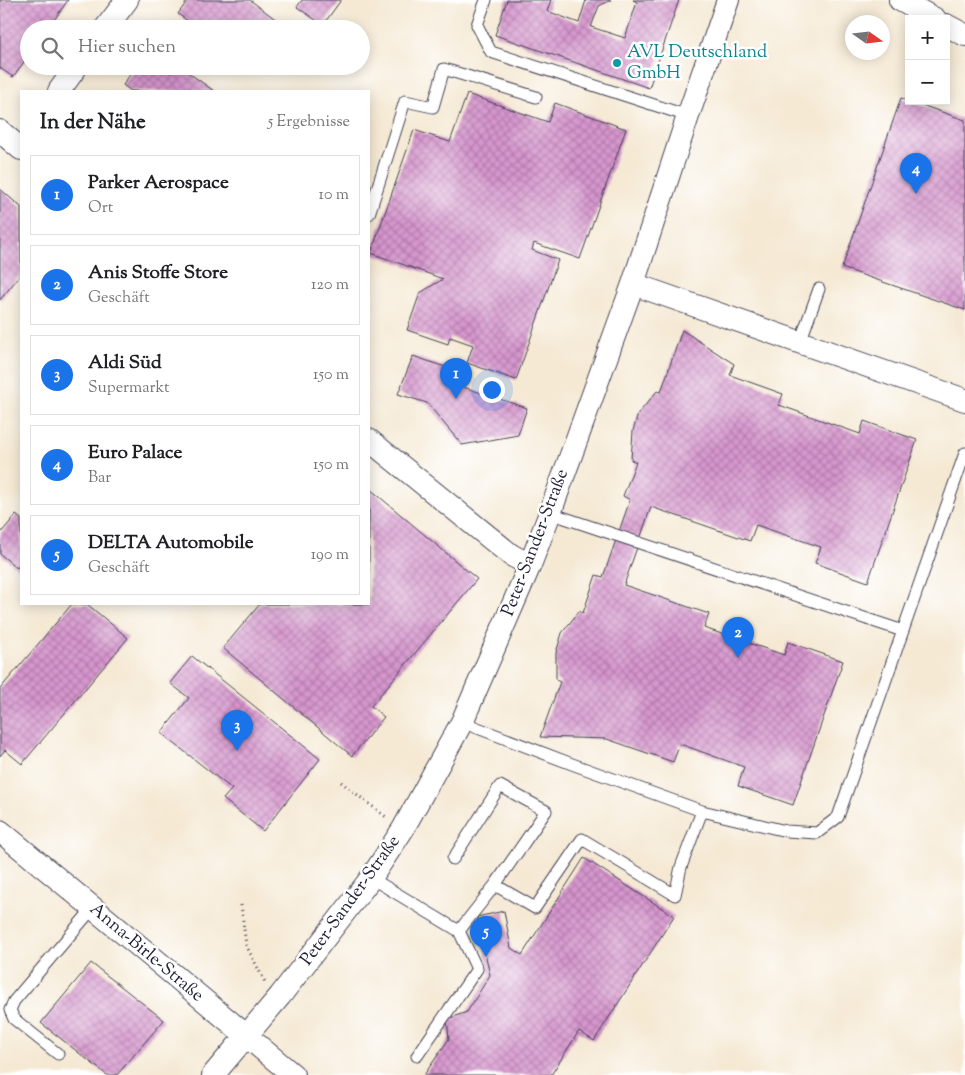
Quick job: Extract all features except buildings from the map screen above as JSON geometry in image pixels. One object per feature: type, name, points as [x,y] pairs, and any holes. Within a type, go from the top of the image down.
[{"type":"street","points":[[112,20],[127,0]]},
{"type":"street","name":"Peter-Sander-Straße","points":[[213,1075],[280,996],[371,878],[403,829],[462,722],[530,565],[550,513],[632,284],[728,0]]},
{"type":"street","points":[[900,0],[928,15]]},
{"type":"street","points":[[950,27],[965,35]]},
{"type":"street","points":[[60,90],[71,75]]},
{"type":"street","points":[[0,131],[20,146]]},
{"type":"street","points":[[632,284],[965,400]]},
{"type":"street","points":[[370,441],[511,555],[530,565]]},
{"type":"street","name":"Anna-Birle-Straße","points":[[0,831],[293,1075]]},
{"type":"lane","points":[[486,0],[477,25],[491,52],[688,116]]},
{"type":"lane","points":[[370,211],[405,101],[434,107],[444,70],[536,97]]},
{"type":"lane","points":[[800,342],[819,289]]},
{"type":"lane","points":[[462,722],[702,811],[786,831],[817,833],[838,817],[965,453]]},
{"type":"lane","points":[[550,513],[903,631]]},
{"type":"lane","points":[[453,858],[500,786],[546,811],[495,885],[459,931]]},
{"type":"lane","points":[[495,885],[534,908],[582,840],[675,895],[681,866],[702,811]]},
{"type":"lane","points":[[371,878],[459,931],[477,969],[417,1056]]},
{"type":"lane","points":[[58,1054],[14,1019],[10,1010],[14,1001],[93,908]]},
{"type":"path","points":[[341,782],[386,817]]},
{"type":"path","points":[[241,905],[246,944],[266,983]]},
{"type":"place","name":"AVL Deutschland GmbH","points":[[617,63]]},
{"type":"place","name":"Euro Palace","points":[[916,194]]},
{"type":"place","name":"Parker Aerospace","points":[[456,399]]},
{"type":"place","name":"Anis Stoffe Store","points":[[738,658]]},
{"type":"place","name":"Aldi Süd","points":[[237,751]]},
{"type":"place","name":"DELTA Automobile","points":[[486,957]]}]
